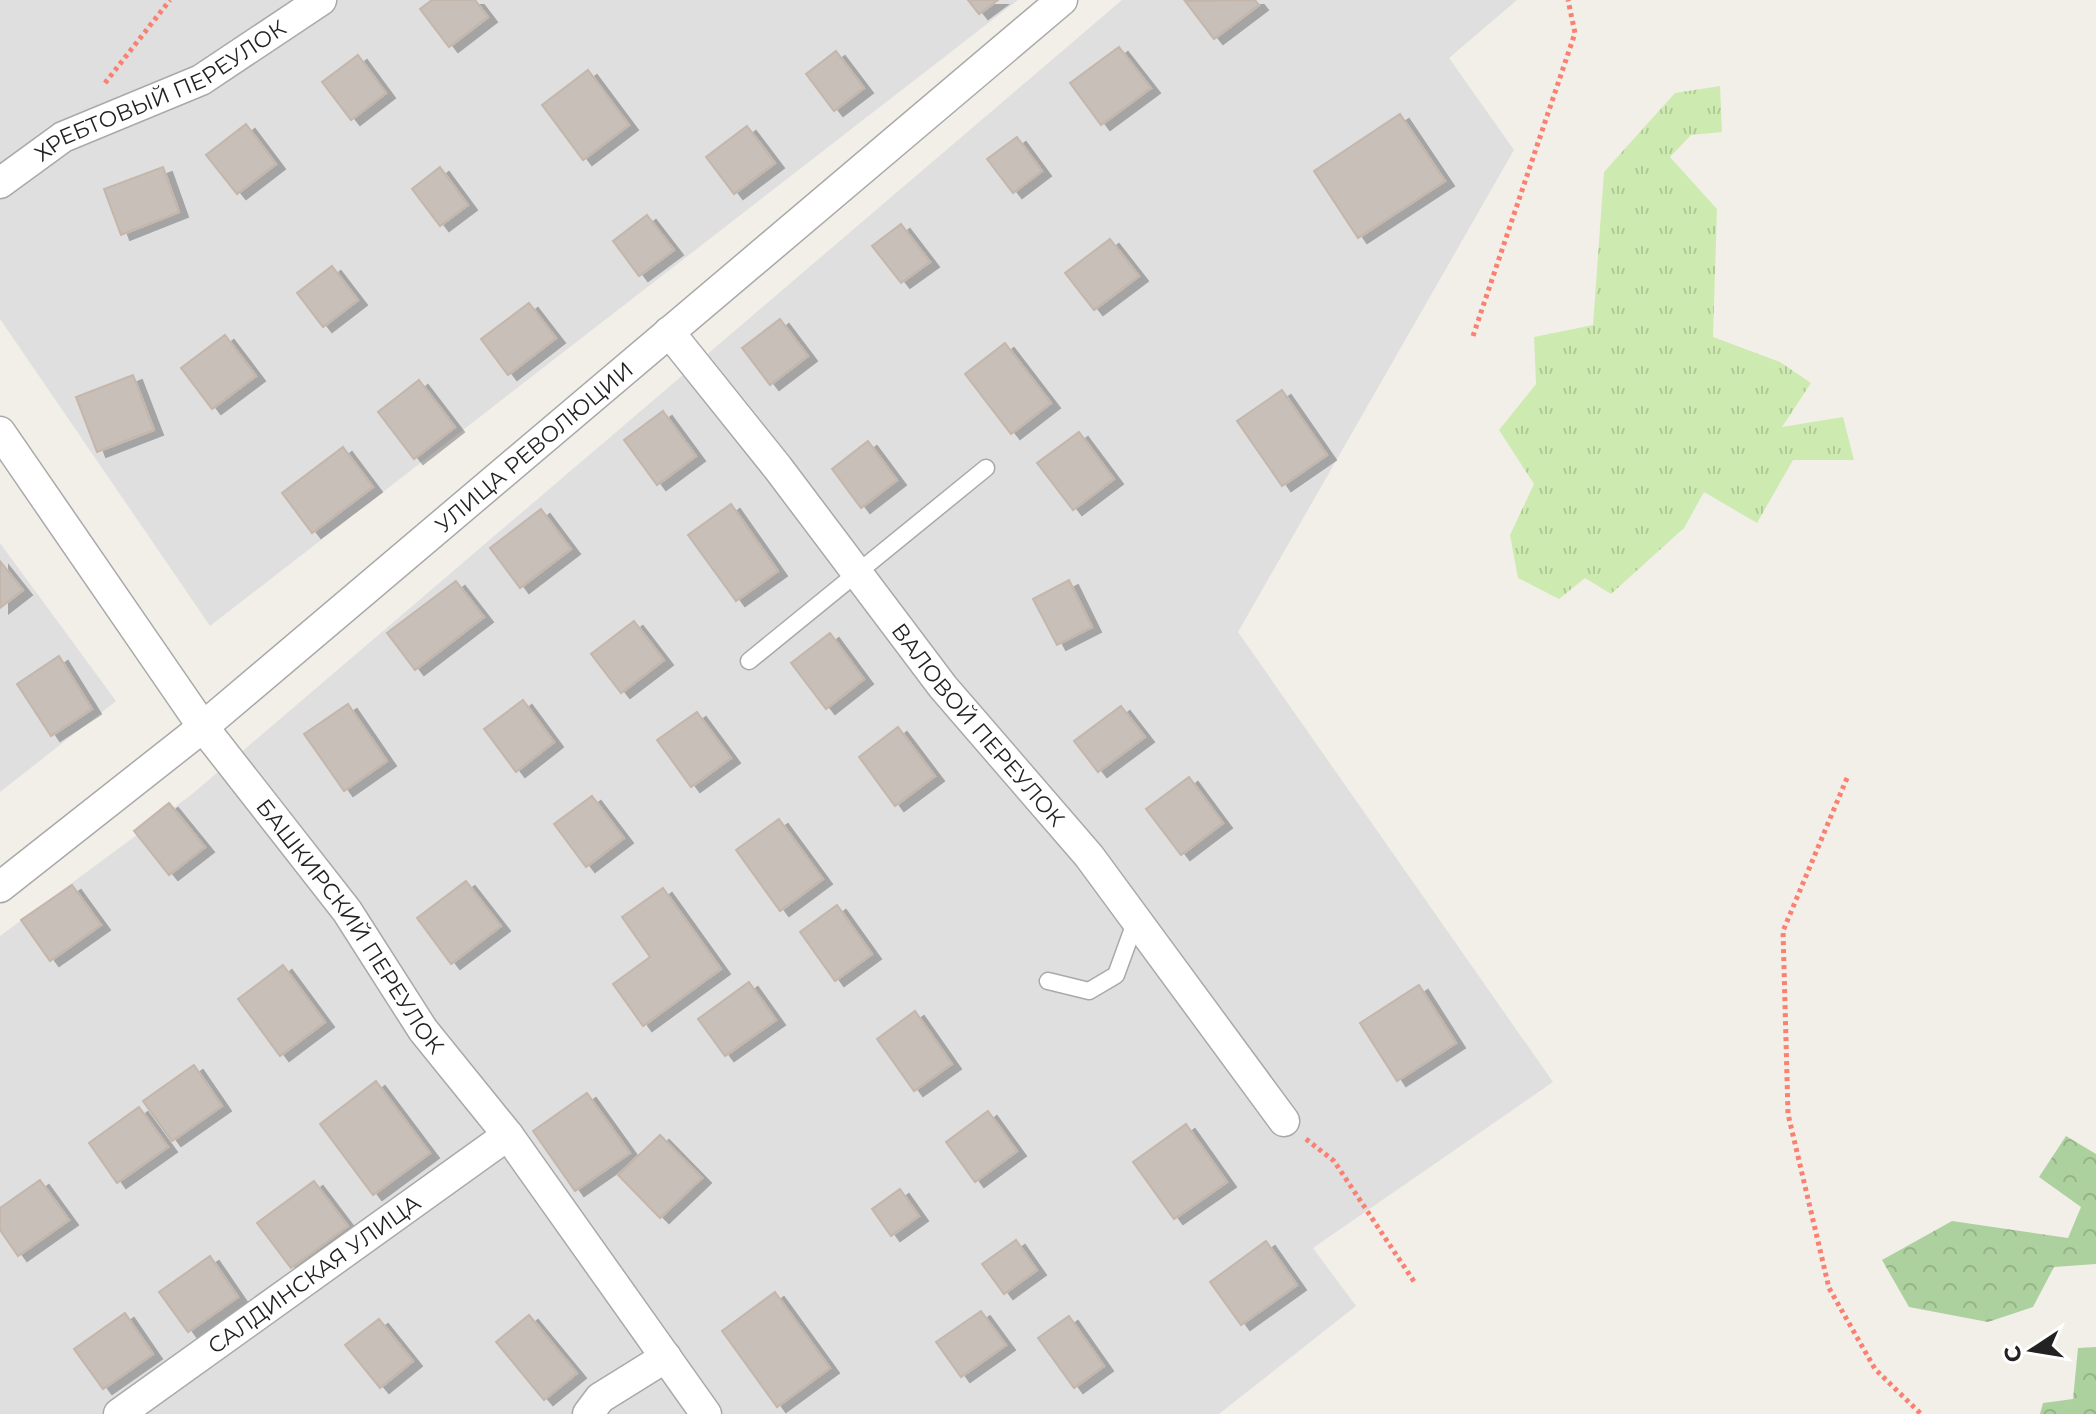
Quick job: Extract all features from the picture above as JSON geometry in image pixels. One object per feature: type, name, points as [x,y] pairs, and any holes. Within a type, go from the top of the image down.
[{"type":"street","name":"ХРЕБТОВЫЙ ПЕРЕУЛОК","points":[[0,183],[63,137],[201,80],[321,0]]},
{"type":"street","name":"УЛИЦА РЕВОЛЮЦИИ","points":[[0,887],[203,727],[1062,0]]},
{"type":"street","name":"ВАЛОВОЙ ПЕРЕУЛОК","points":[[669,332],[943,687],[1089,856],[1284,1121]]},
{"type":"street","name":"БАШКИРСКИЙ ПЕРЕУЛОК","points":[[0,432],[203,727],[347,911],[423,1030],[508,1135],[706,1414]]},
{"type":"street","name":"САЛДИНСКАЯ УЛИЦА","points":[[119,1414],[508,1135]]},
{"type":"street","points":[[588,1414],[600,1398],[666,1357]]},
{"type":"lane","points":[[749,661],[986,468]]},
{"type":"lane","points":[[1048,981],[1089,991],[1116,975],[1136,920]]},
{"type":"path","points":[[102,87],[170,0]]},
{"type":"path","points":[[1473,336],[1575,33],[1568,0]]},
{"type":"path","points":[[1847,778],[1783,931],[1788,1114],[1829,1288],[1875,1369],[1921,1414]]},
{"type":"path","points":[[1284,1121],[1334,1161],[1415,1283]]},
{"type":"shaded area","points":[[0,0],[1018,0],[210,626],[0,319]]},
{"type":"shaded area","points":[[1122,0],[1517,0],[1449,58],[1514,150],[1238,632],[1553,1082],[1313,1248],[1356,1306],[1219,1414],[0,1414],[0,936],[191,795]]},
{"type":"shaded area","points":[[0,543],[116,701],[0,792]]},
{"type":"green space","points":[[1720,86],[1722,132],[1691,135],[1670,157],[1717,209],[1713,337],[1780,362],[1811,383],[1782,427],[1843,417],[1854,460],[1793,460],[1757,523],[1704,492],[1684,528],[1611,594],[1585,578],[1559,599],[1518,578],[1510,535],[1534,484],[1499,430],[1536,384],[1534,337],[1593,325],[1604,172],[1675,93]]},
{"type":"green space","points":[[2066,1136],[2096,1154],[2096,1264],[2054,1267],[2033,1307],[1988,1322],[1909,1307],[1882,1260],[1952,1221],[2068,1238],[2081,1207],[2039,1177]]},
{"type":"green space","points":[[2096,1347],[2096,1414],[2040,1414],[2043,1403],[2073,1399],[2078,1348]]},
{"type":"building","points":[[432,0],[475,0],[488,17],[449,47],[420,9]]},
{"type":"building","points":[[968,0],[998,0],[979,14]]},
{"type":"building","points":[[1255,0],[1259,5],[1214,39],[1185,1]]},
{"type":"building","points":[[1119,47],[1151,88],[1101,125],[1070,83]]},
{"type":"building","points":[[836,51],[864,88],[834,111],[806,74]]},
{"type":"building","points":[[358,55],[386,93],[351,120],[322,82]]},
{"type":"building","points":[[588,70],[629,125],[583,160],[542,105]]},
{"type":"building","points":[[1400,114],[1445,181],[1358,238],[1314,171]]},
{"type":"building","points":[[246,124],[276,164],[237,194],[206,155]]},
{"type":"building","points":[[747,126],[775,163],[734,194],[706,157]]},
{"type":"building","points":[[1017,137],[1042,171],[1013,193],[987,159]]},
{"type":"building","points":[[163,167],[179,212],[121,235],[104,189]]},
{"type":"building","points":[[440,167],[468,205],[440,226],[412,189]]},
{"type":"building","points":[[647,215],[674,250],[639,276],[613,241]]},
{"type":"building","points":[[901,224],[930,262],[901,283],[872,246]]},
{"type":"building","points":[[1110,239],[1139,276],[1094,310],[1065,273]]},
{"type":"building","points":[[332,266],[358,300],[323,327],[297,293]]},
{"type":"building","points":[[529,303],[556,338],[508,375],[481,339]]},
{"type":"building","points":[[780,319],[808,356],[770,385],[742,348]]},
{"type":"building","points":[[225,335],[256,376],[212,409],[181,368]]},
{"type":"building","points":[[1005,343],[1051,403],[1011,434],[965,374]]},
{"type":"building","points":[[133,375],[154,430],[97,452],[76,397]]},
{"type":"building","points":[[419,380],[455,427],[414,459],[378,412]]},
{"type":"building","points":[[1282,390],[1327,455],[1282,486],[1237,421]]},
{"type":"building","points":[[663,411],[696,456],[657,485],[624,440]]},
{"type":"building","points":[[1079,432],[1114,479],[1073,510],[1037,463]]},
{"type":"building","points":[[868,441],[897,480],[861,508],[832,469]]},
{"type":"building","points":[[343,447],[373,487],[312,533],[282,493]]},
{"type":"building","points":[[731,504],[778,571],[736,601],[688,535]]},
{"type":"building","points":[[541,509],[571,549],[520,588],[490,548]]},
{"type":"building","points":[[0,561],[23,590],[0,608]]},
{"type":"building","points":[[1069,580],[1092,627],[1057,645],[1033,599]]},
{"type":"building","points":[[456,581],[484,617],[415,670],[387,633]]},
{"type":"building","points":[[634,621],[664,660],[621,693],[591,654]]},
{"type":"building","points":[[830,633],[864,679],[826,709],[791,663]]},
{"type":"building","points":[[59,656],[92,709],[51,736],[17,684]]},
{"type":"building","points":[[523,700],[554,742],[516,772],[484,729]]},
{"type":"building","points":[[348,704],[387,761],[344,791],[304,734]]},
{"type":"building","points":[[1121,706],[1145,737],[1098,772],[1074,741]]},
{"type":"building","points":[[697,712],[731,758],[691,787],[657,740]]},
{"type":"building","points":[[898,727],[935,776],[895,806],[859,757]]},
{"type":"building","points":[[1189,777],[1223,823],[1181,855],[1146,809]]},
{"type":"building","points":[[592,796],[624,838],[586,867],[554,824]]},
{"type":"building","points":[[169,803],[205,847],[169,875],[134,831]]},
{"type":"building","points":[[779,819],[823,879],[780,911],[736,850]]},
{"type":"building","points":[[466,881],[501,926],[451,964],[417,918]]},
{"type":"building","points":[[72,885],[101,925],[50,961],[21,920]]},
{"type":"building","points":[[663,888],[721,969],[643,1026],[613,984],[650,957],[622,917]]},
{"type":"building","points":[[837,905],[872,954],[835,981],[800,932]]},
{"type":"building","points":[[283,965],[325,1022],[280,1056],[238,999]]},
{"type":"building","points":[[749,982],[776,1020],[725,1056],[698,1019]]},
{"type":"building","points":[[1419,985],[1456,1043],[1397,1081],[1360,1023]]},
{"type":"building","points":[[915,1011],[952,1064],[914,1091],[877,1039]]},
{"type":"building","points":[[194,1065],[222,1106],[172,1141],[143,1101]]},
{"type":"building","points":[[376,1081],[430,1153],[373,1195],[320,1124]]},
{"type":"building","points":[[587,1093],[630,1153],[575,1191],[533,1131]]},
{"type":"building","points":[[139,1107],[168,1147],[117,1183],[89,1143]]},
{"type":"building","points":[[988,1111],[1017,1151],[975,1182],[946,1142]]},
{"type":"building","points":[[1186,1124],[1227,1182],[1174,1219],[1133,1162]]},
{"type":"building","points":[[660,1135],[702,1178],[660,1218],[618,1175]]},
{"type":"building","points":[[40,1180],[69,1220],[18,1256],[0,1230],[0,1208]]},
{"type":"building","points":[[314,1181],[348,1226],[291,1268],[257,1223]]},
{"type":"building","points":[[900,1189],[919,1216],[891,1236],[872,1209]]},
{"type":"building","points":[[1016,1240],[1037,1270],[1004,1294],[982,1264]]},
{"type":"building","points":[[1266,1241],[1297,1285],[1241,1325],[1210,1282]]},
{"type":"building","points":[[210,1256],[238,1297],[188,1332],[159,1292]]},
{"type":"building","points":[[775,1292],[830,1368],[777,1407],[722,1331]]},
{"type":"building","points":[[981,1311],[1006,1345],[961,1377],[936,1342]]},
{"type":"building","points":[[125,1313],[153,1354],[103,1389],[74,1349]]},
{"type":"building","points":[[529,1315],[577,1373],[544,1400],[496,1342]]},
{"type":"building","points":[[1069,1316],[1104,1366],[1074,1388],[1038,1338]]},
{"type":"building","points":[[379,1319],[413,1361],[380,1388],[345,1345]]}]
